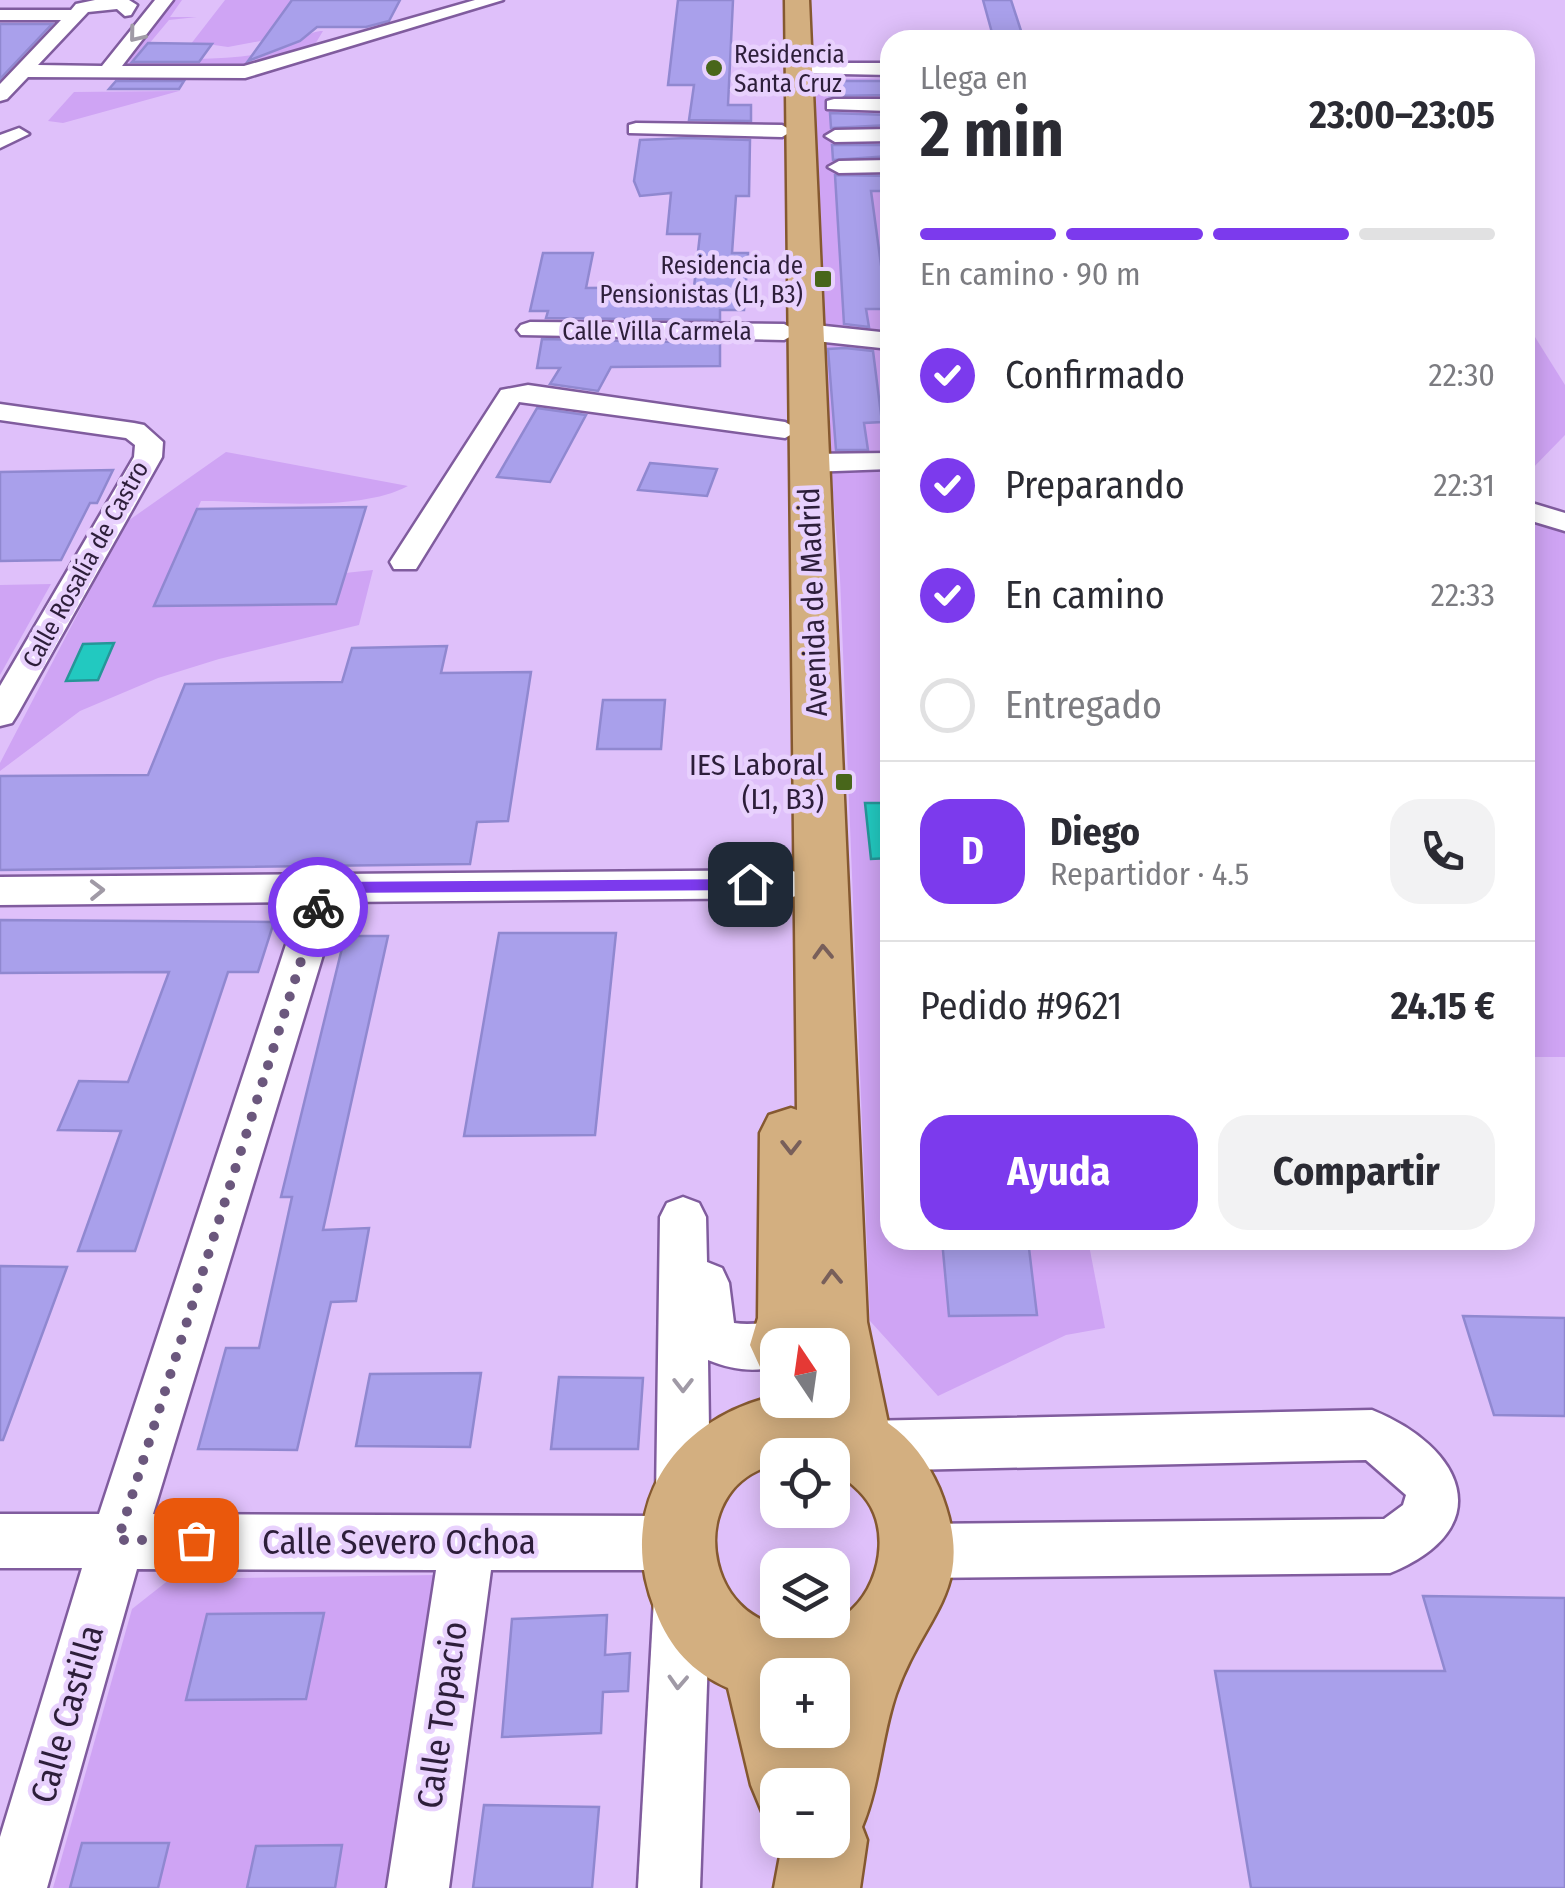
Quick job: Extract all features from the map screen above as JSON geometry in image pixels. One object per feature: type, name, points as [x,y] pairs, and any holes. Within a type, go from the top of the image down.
[{"type":"main road","name":"Avenida de Madrid","points":[[781,0],[782,130],[795,332]]},
{"type":"main road","name":"Avenida de Madrid","points":[[797,0],[797,446],[832,1322],[858,1444]]},
{"type":"main road","name":"Avenida de Madrid","points":[[789,1328],[792,1318],[788,884],[797,446]]},
{"type":"main road","name":"Avenida de Madrid","points":[[743,1440],[760,1413]]},
{"type":"main road","points":[[760,1691],[700,1618],[681,1546],[697,1482],[717,1458],[743,1440],[780,1428],[818,1429],[858,1444],[880,1461],[900,1488],[913,1518],[917,1552],[912,1584],[898,1614],[876,1640],[848,1658]]},
{"type":"main road","points":[[838,1768],[846,1723],[876,1640]]},
{"type":"street","points":[[108,71],[164,0]]},
{"type":"street","points":[[24,71],[245,72],[494,0]]},
{"type":"street","points":[[0,95],[89,4],[118,7],[4,116]]},
{"type":"street","points":[[0,15],[77,14]]},
{"type":"street","points":[[798,69],[880,69]]},
{"type":"street","points":[[834,105],[880,105]]},
{"type":"street","points":[[636,130],[782,130]]},
{"type":"street","points":[[835,136],[880,135]]},
{"type":"street","points":[[840,166],[880,166]]},
{"type":"street","name":"Calle Villa Carmela","points":[[530,330],[795,332],[880,339]]},
{"type":"street","points":[[405,562],[510,396],[528,393],[880,459]]},
{"type":"street","name":"Calle Rosalía de Castro","points":[[0,412],[134,431],[149,442],[148,457],[0,714]]},
{"type":"street","points":[[1535,513],[1565,522]]},
{"type":"street","points":[[0,891],[788,884]]},
{"type":"street","name":"Calle Castilla","points":[[16,1888],[118,1540],[324,888]]},
{"type":"street","points":[[668,1888],[692,1218],[711,1336],[726,1346],[760,1350]]},
{"type":"street","points":[[858,1444],[1372,1435],[1408,1457],[1426,1475],[1432,1497],[1423,1523],[1390,1546],[917,1552]]},
{"type":"street","name":"Calle Severo Ochoa","points":[[0,1541],[681,1546]]},
{"type":"street","name":"Calle Topacio","points":[[418,1888],[467,1542]]},
{"type":"shaded area","points":[[168,0],[182,0],[170,17],[197,17],[169,20],[133,63],[163,63],[174,50],[187,49],[225,0],[299,0],[301,7],[287,7],[266,40],[228,47],[207,44],[196,59],[264,53],[323,31],[314,46],[256,64],[119,64]]},
{"type":"shaded area","points":[[880,78],[880,1250],[1090,1250],[1105,1328],[1066,1335],[938,1396],[870,1321],[840,578],[799,79]]},
{"type":"shaded area","points":[[179,91],[63,123],[48,121],[74,92]]},
{"type":"shaded area","points":[[1535,337],[1565,385],[1565,435],[1535,466]]},
{"type":"shaded area","points":[[226,452],[408,486],[363,500],[336,503],[201,501],[155,606],[335,604],[345,573],[373,570],[359,625],[158,678],[80,711],[0,771],[0,763],[125,523]]},
{"type":"shaded area","points":[[1535,503],[1565,515],[1565,1057],[1535,1057]]},
{"type":"shaded area","points":[[51,584],[0,675],[0,585]]},
{"type":"shaded area","points":[[114,643],[98,680],[66,681],[83,644]]},
{"type":"shaded area","points":[[865,803],[880,803],[880,859],[871,859]]},
{"type":"shaded area","points":[[436,1575],[396,1888],[53,1888],[132,1609],[170,1579]]},
{"type":"building","points":[[292,0],[400,0],[389,21],[366,27],[317,27],[300,41],[248,61]]},
{"type":"building","points":[[678,0],[733,0],[728,105],[751,105],[751,121],[689,120],[694,85],[668,85]]},
{"type":"building","points":[[983,0],[1011,0],[1021,30],[991,30]]},
{"type":"building","points":[[0,24],[52,24],[0,79]]},
{"type":"building","points":[[148,43],[212,44],[199,62],[132,62]]},
{"type":"building","points":[[116,81],[184,81],[179,89],[109,89]]},
{"type":"building","points":[[829,81],[880,81],[880,95],[829,96]]},
{"type":"building","points":[[830,113],[880,115],[880,126],[831,128]]},
{"type":"building","points":[[640,140],[750,140],[749,196],[736,196],[732,253],[748,253],[744,310],[720,310],[720,320],[546,318],[548,311],[530,311],[543,253],[593,253],[586,288],[694,287],[700,234],[667,234],[671,193],[640,196],[634,181]]},
{"type":"building","points":[[832,145],[880,145],[880,157],[833,160]]},
{"type":"building","points":[[835,175],[880,176],[880,191],[871,191],[880,257],[880,309],[866,309],[869,327],[844,324]]},
{"type":"building","points":[[542,339],[720,343],[720,366],[611,367],[598,391],[550,384],[560,368],[537,368]]},
{"type":"building","points":[[828,349],[873,351],[880,422],[864,423],[868,450],[836,450]]},
{"type":"building","points":[[537,408],[586,415],[550,482],[497,477]]},
{"type":"building","points":[[650,463],[717,469],[707,496],[638,490]]},
{"type":"building","points":[[113,470],[97,503],[90,503],[61,560],[0,561],[0,472]]},
{"type":"building","points":[[366,507],[336,604],[154,606],[197,509]]},
{"type":"building","points":[[447,646],[441,673],[531,672],[508,821],[477,822],[470,864],[0,870],[0,776],[148,775],[185,684],[342,682],[352,648]]},
{"type":"building","points":[[603,700],[665,700],[661,749],[597,749]]},
{"type":"building","points":[[0,920],[274,922],[258,972],[228,972],[135,1251],[78,1251],[121,1131],[58,1130],[79,1081],[128,1082],[169,972],[0,973]]},
{"type":"building","points":[[499,933],[616,933],[595,1135],[464,1136]]},
{"type":"building","points":[[345,936],[388,936],[323,1230],[369,1228],[356,1301],[331,1302],[297,1450],[198,1449],[226,1348],[259,1348],[292,1197],[281,1197]]},
{"type":"building","points":[[943,1250],[1029,1250],[1037,1315],[949,1316]]},
{"type":"building","points":[[0,1266],[67,1267],[3,1440],[0,1440]]},
{"type":"building","points":[[1463,1316],[1565,1318],[1565,1416],[1494,1415]]},
{"type":"building","points":[[481,1373],[470,1447],[356,1446],[370,1374]]},
{"type":"building","points":[[559,1377],[643,1378],[638,1449],[551,1449]]},
{"type":"building","points":[[1423,1596],[1565,1598],[1565,1888],[1251,1888],[1215,1671],[1445,1671]]},
{"type":"building","points":[[324,1613],[306,1699],[186,1700],[207,1614]]},
{"type":"building","points":[[607,1615],[605,1655],[630,1653],[628,1691],[603,1692],[601,1733],[502,1737],[512,1619]]},
{"type":"building","points":[[484,1805],[599,1807],[592,1888],[473,1888]]},
{"type":"building","points":[[82,1843],[169,1843],[158,1888],[70,1888]]},
{"type":"building","points":[[342,1845],[335,1888],[247,1888],[256,1846]]},
{"type":"way so far","points":[[196,1540],[118,1540],[318,907]]},
{"type":"place","name":"Residencia Santa Cruz","points":[[714,68]]},
{"type":"place","name":"Residencia de Pensionistas (L1, B3)","points":[[823,279]]},
{"type":"place","name":"IES Laboral (L1, B3)","points":[[844,782]]},
{"type":"route","points":[[318,907],[324,888],[750,884]]}]
